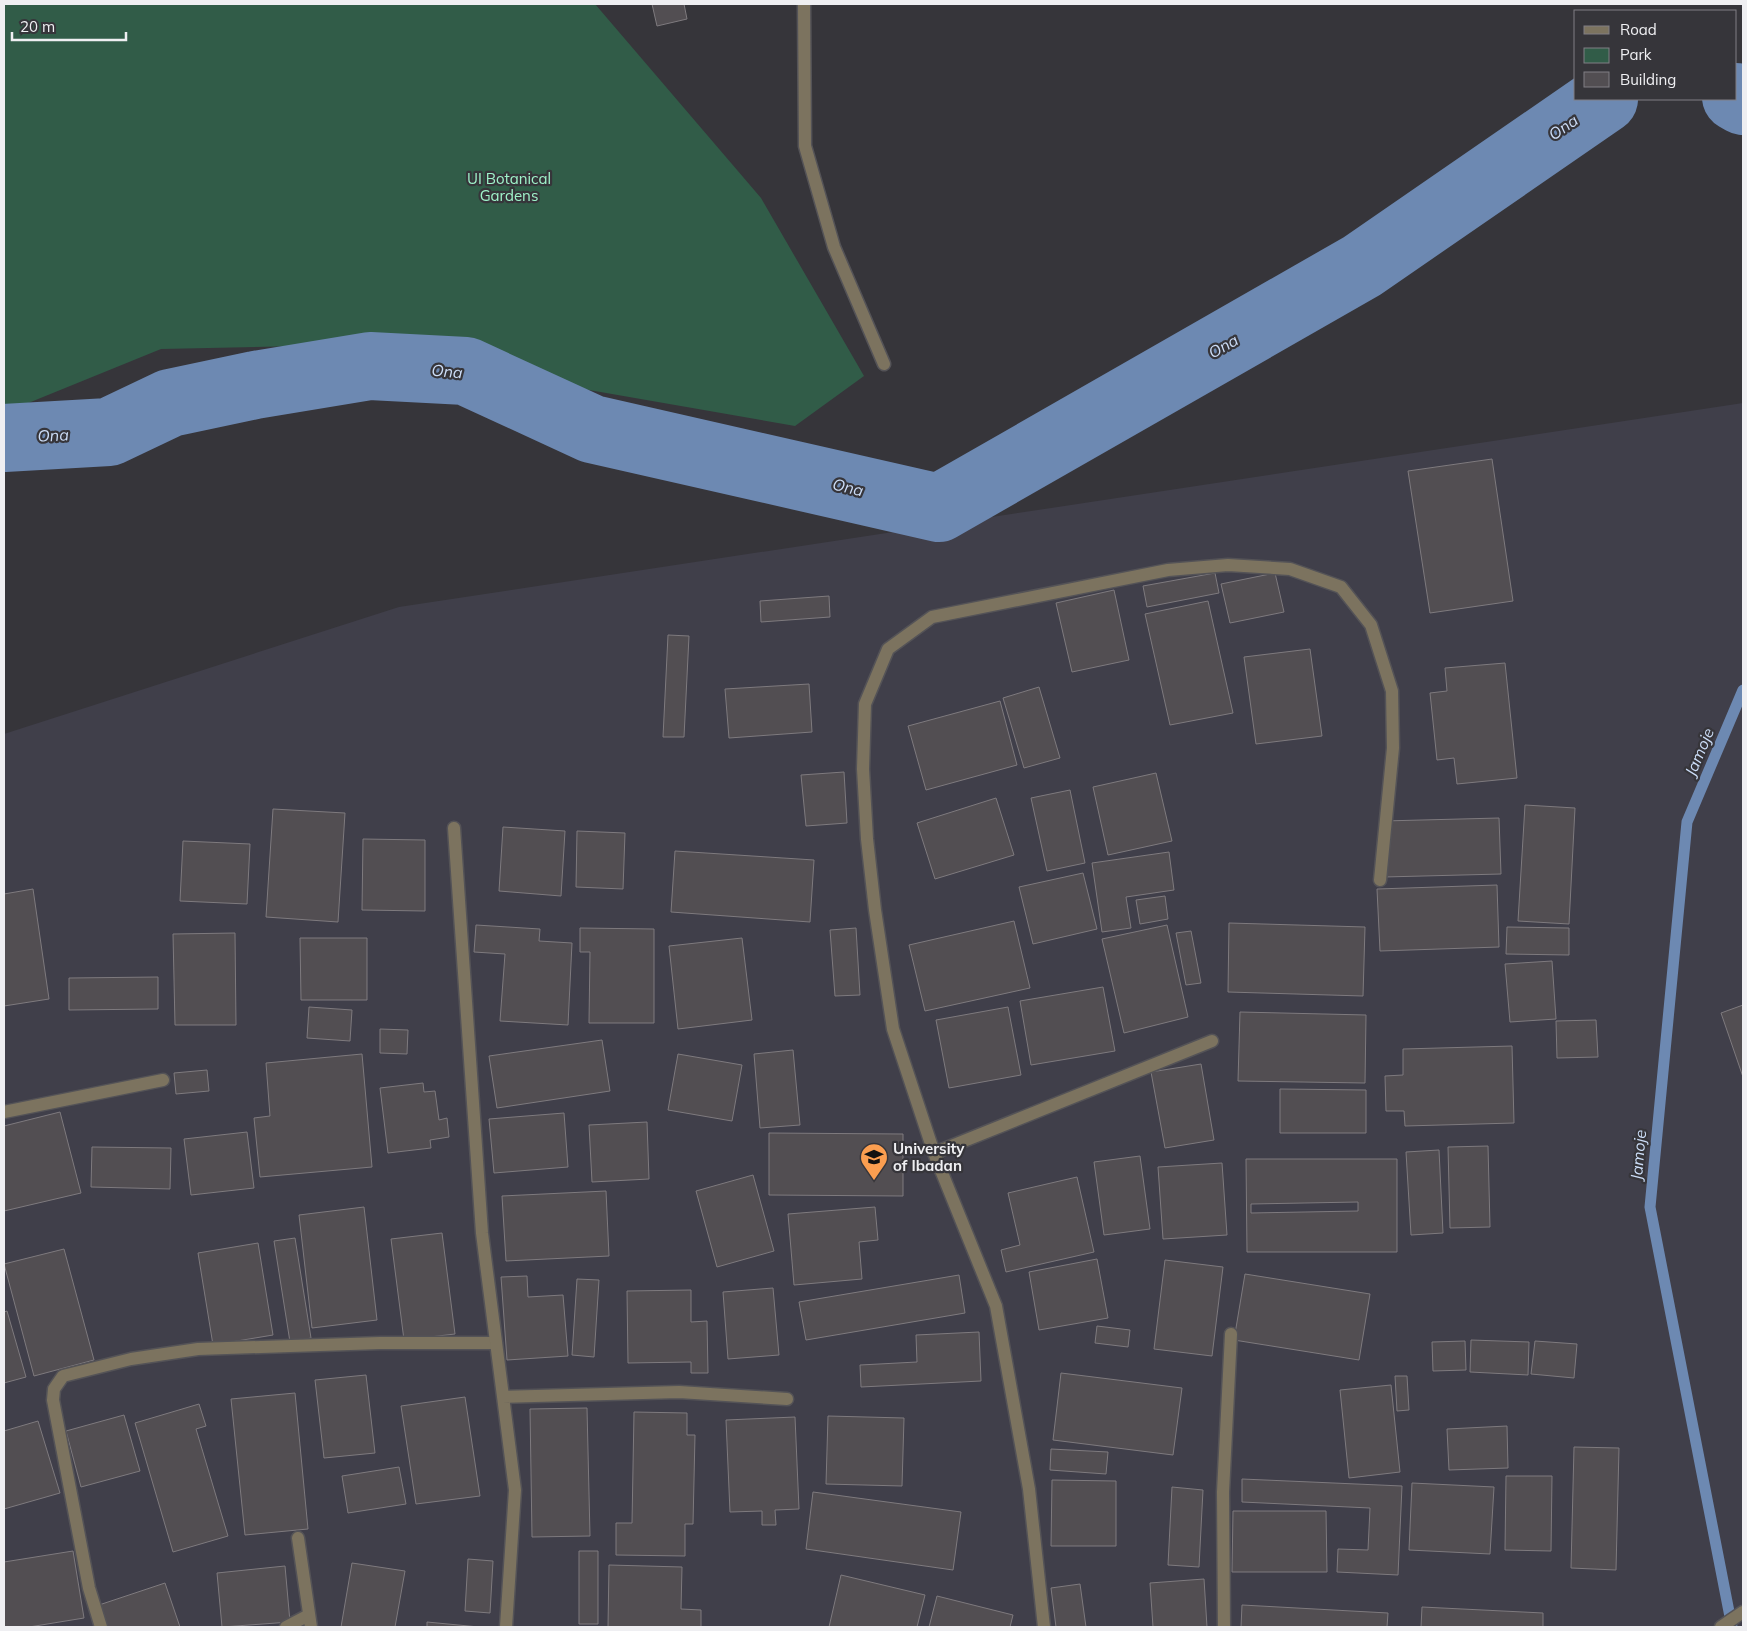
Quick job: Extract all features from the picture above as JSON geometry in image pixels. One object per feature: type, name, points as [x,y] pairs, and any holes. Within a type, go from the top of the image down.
[{"type":"street","points":[[804,4],[805,146],[834,247],[884,364]]},
{"type":"street","points":[[1044,1627],[1029,1488],[996,1306],[934,1152],[893,1028],[875,910],[867,839],[863,769],[865,704],[888,649],[932,617],[1168,570],[1228,565],[1290,569],[1341,587],[1371,624],[1392,691],[1393,748],[1380,880]]},
{"type":"street","points":[[454,828],[482,1233],[515,1490],[506,1627]]},
{"type":"street","points":[[934,1152],[1212,1041]]},
{"type":"street","points":[[4,1112],[163,1080]]},
{"type":"street","points":[[1224,1627],[1223,1492],[1231,1334]]},
{"type":"street","points":[[101,1627],[89,1588],[52,1400],[54,1389],[63,1376],[131,1358],[198,1349],[496,1343]]},
{"type":"street","points":[[503,1397],[679,1392],[787,1399]]},
{"type":"street","points":[[286,1627],[310,1621],[298,1538]]},
{"type":"street","points":[[1722,1627],[1743,1612]]},
{"type":"shaded area","name":"University of Ibadan","points":[[1743,403],[1743,1627],[4,1627],[4,734],[399,607]]},
{"type":"green space","name":"UI Botanical Gardens","points":[[4,4],[595,4],[761,198],[864,376],[795,426],[589,390],[431,357],[301,346],[161,349],[16,408],[4,409]]},
{"type":"building","points":[[652,4],[684,4],[687,19],[657,26]]},
{"type":"building","points":[[1492,459],[1513,601],[1430,613],[1408,471]]},
{"type":"building","points":[[1215,573],[1219,593],[1147,607],[1143,586]]},
{"type":"building","points":[[1275,573],[1284,612],[1230,623],[1221,584]]},
{"type":"building","points":[[1114,590],[1129,660],[1072,672],[1056,603]]},
{"type":"building","points":[[829,596],[830,617],[761,622],[760,601]]},
{"type":"building","points":[[1208,601],[1233,713],[1170,725],[1145,614]]},
{"type":"building","points":[[668,635],[689,636],[684,737],[663,737]]},
{"type":"building","points":[[1310,649],[1322,736],[1256,744],[1244,657]]},
{"type":"building","points":[[1505,663],[1517,778],[1457,784],[1454,758],[1437,760],[1430,693],[1447,691],[1445,668]]},
{"type":"building","points":[[809,684],[812,732],[729,738],[725,689]]},
{"type":"building","points":[[1039,687],[1060,758],[1024,768],[1003,698]]},
{"type":"building","points":[[1000,701],[1017,765],[926,790],[908,726]]},
{"type":"building","points":[[844,772],[847,823],[806,826],[801,775]]},
{"type":"building","points":[[1156,773],[1172,841],[1108,855],[1093,787]]},
{"type":"building","points":[[1070,790],[1085,863],[1047,871],[1031,798]]},
{"type":"building","points":[[996,798],[1014,855],[935,879],[917,823]]},
{"type":"building","points":[[1525,805],[1575,808],[1569,924],[1518,921]]},
{"type":"building","points":[[273,809],[345,813],[338,922],[266,917]]},
{"type":"building","points":[[1499,818],[1501,874],[1384,877],[1383,821]]},
{"type":"building","points":[[503,827],[565,831],[561,896],[499,891]]},
{"type":"building","points":[[577,831],[625,833],[623,889],[576,887]]},
{"type":"building","points":[[363,839],[425,840],[425,911],[362,910]]},
{"type":"building","points":[[183,841],[250,844],[247,904],[180,901]]},
{"type":"building","points":[[675,851],[814,860],[810,922],[671,912]]},
{"type":"building","points":[[1169,852],[1174,890],[1126,897],[1131,928],[1102,932],[1092,863]]},
{"type":"building","points":[[1083,873],[1097,929],[1033,944],[1019,887]]},
{"type":"building","points":[[1497,885],[1499,947],[1380,951],[1377,889]]},
{"type":"building","points":[[33,889],[49,999],[4,1006],[4,894]]},
{"type":"building","points":[[1165,896],[1168,919],[1140,924],[1136,900]]},
{"type":"building","points":[[1014,921],[1030,988],[925,1011],[909,945]]},
{"type":"building","points":[[1229,923],[1365,927],[1363,996],[1228,992]]},
{"type":"building","points":[[476,925],[540,929],[539,941],[572,943],[568,1025],[500,1021],[505,954],[474,952]]},
{"type":"building","points":[[1167,925],[1188,1017],[1124,1033],[1102,939]]},
{"type":"building","points":[[1507,927],[1569,928],[1569,955],[1506,954]]},
{"type":"building","points":[[580,928],[654,929],[654,1023],[589,1023],[590,952],[580,952]]},
{"type":"building","points":[[856,928],[860,995],[835,996],[830,930]]},
{"type":"building","points":[[1191,931],[1201,983],[1186,985],[1176,933]]},
{"type":"building","points":[[235,933],[236,1025],[175,1025],[173,934]]},
{"type":"building","points":[[300,938],[367,938],[367,1000],[301,1000]]},
{"type":"building","points":[[742,938],[752,1020],[678,1029],[669,946]]},
{"type":"building","points":[[1552,961],[1556,1019],[1510,1022],[1505,964]]},
{"type":"building","points":[[158,977],[158,1009],[69,1010],[69,978]]},
{"type":"building","points":[[1103,987],[1115,1051],[1031,1065],[1020,1001]]},
{"type":"building","points":[[1743,1005],[1743,1077],[1721,1013]]},
{"type":"building","points":[[309,1007],[352,1010],[350,1041],[307,1038]]},
{"type":"building","points":[[1008,1007],[1021,1075],[949,1088],[936,1020]]},
{"type":"building","points":[[1240,1012],[1366,1015],[1365,1083],[1238,1081]]},
{"type":"building","points":[[1596,1020],[1598,1057],[1557,1058],[1556,1021]]},
{"type":"building","points":[[380,1029],[408,1030],[407,1054],[380,1053]]},
{"type":"building","points":[[602,1040],[610,1091],[497,1108],[489,1056]]},
{"type":"building","points":[[1512,1046],[1514,1123],[1405,1126],[1404,1111],[1386,1111],[1385,1076],[1403,1075],[1403,1049]]},
{"type":"building","points":[[793,1050],[800,1125],[760,1128],[754,1054]]},
{"type":"building","points":[[362,1054],[372,1167],[260,1177],[254,1118],[270,1116],[266,1063]]},
{"type":"building","points":[[678,1054],[742,1065],[732,1121],[668,1110]]},
{"type":"building","points":[[1201,1064],[1214,1140],[1165,1148],[1151,1072]]},
{"type":"building","points":[[207,1070],[209,1091],[176,1094],[174,1073]]},
{"type":"building","points":[[423,1083],[424,1092],[435,1091],[439,1120],[447,1118],[449,1137],[430,1140],[431,1148],[388,1153],[380,1088]]},
{"type":"building","points":[[1280,1089],[1366,1090],[1366,1133],[1280,1133]]},
{"type":"building","points":[[60,1112],[81,1193],[4,1211],[4,1126]]},
{"type":"building","points":[[564,1113],[568,1167],[494,1173],[489,1119]]},
{"type":"building","points":[[647,1122],[649,1179],[592,1182],[589,1125]]},
{"type":"building","points":[[247,1132],[254,1188],[191,1195],[184,1139]]},
{"type":"building","points":[[769,1133],[903,1134],[903,1196],[769,1195]]},
{"type":"building","points":[[1488,1146],[1490,1227],[1450,1228],[1448,1147]]},
{"type":"building","points":[[92,1147],[171,1148],[170,1189],[91,1187]]},
{"type":"building","points":[[1439,1150],[1443,1233],[1411,1235],[1406,1152]]},
{"type":"building","points":[[1140,1156],[1150,1229],[1104,1235],[1094,1162]]},
{"type":"building","points":[[1246,1159],[1397,1159],[1397,1252],[1247,1252]],"holes":[[[1358,1202],[1358,1211],[1251,1213],[1251,1204]]]},
{"type":"building","points":[[1222,1163],[1227,1235],[1163,1239],[1158,1167]]},
{"type":"building","points":[[753,1175],[774,1251],[717,1267],[696,1191]]},
{"type":"building","points":[[1077,1177],[1094,1252],[1006,1272],[1001,1250],[1020,1245],[1008,1193]]},
{"type":"building","points":[[606,1191],[609,1256],[506,1261],[502,1196]]},
{"type":"building","points":[[364,1207],[377,1320],[312,1328],[299,1215]]},
{"type":"building","points":[[875,1207],[878,1240],[859,1242],[862,1279],[794,1285],[788,1214]]},
{"type":"building","points":[[442,1233],[455,1334],[404,1340],[391,1239]]},
{"type":"building","points":[[295,1238],[311,1338],[290,1342],[274,1241]]},
{"type":"building","points":[[258,1243],[273,1335],[213,1345],[198,1253]]},
{"type":"building","points":[[64,1249],[94,1360],[34,1376],[4,1264]]},
{"type":"building","points":[[1097,1259],[1108,1318],[1039,1330],[1029,1272]]},
{"type":"building","points":[[1165,1260],[1223,1267],[1212,1356],[1154,1349]]},
{"type":"building","points":[[1245,1274],[1370,1294],[1359,1360],[1234,1340]]},
{"type":"building","points":[[959,1275],[965,1313],[806,1340],[799,1302]]},
{"type":"building","points":[[527,1276],[528,1297],[563,1295],[568,1356],[507,1360],[501,1277]]},
{"type":"building","points":[[577,1279],[599,1280],[594,1357],[572,1355]]},
{"type":"building","points":[[773,1288],[779,1355],[728,1359],[723,1292]]},
{"type":"building","points":[[691,1290],[691,1322],[707,1321],[708,1373],[691,1373],[691,1362],[628,1363],[627,1291]]},
{"type":"building","points":[[7,1311],[26,1377],[4,1383],[4,1312]]},
{"type":"building","points":[[1097,1326],[1130,1330],[1128,1347],[1095,1343]]},
{"type":"building","points":[[979,1332],[981,1381],[861,1387],[860,1365],[917,1362],[916,1335]]},
{"type":"building","points":[[1471,1340],[1529,1342],[1528,1375],[1470,1372]]},
{"type":"building","points":[[1465,1341],[1466,1370],[1433,1371],[1432,1342]]},
{"type":"building","points":[[1535,1341],[1577,1344],[1574,1378],[1531,1374]]},
{"type":"building","points":[[1061,1373],[1182,1388],[1173,1455],[1053,1440]]},
{"type":"building","points":[[366,1375],[375,1453],[324,1458],[315,1380]]},
{"type":"building","points":[[1395,1376],[1407,1376],[1409,1410],[1397,1411]]},
{"type":"building","points":[[1391,1385],[1400,1472],[1349,1478],[1340,1390]]},
{"type":"building","points":[[295,1393],[308,1529],[245,1535],[231,1399]]},
{"type":"building","points":[[465,1397],[480,1496],[416,1504],[401,1406]]},
{"type":"building","points":[[199,1404],[206,1426],[196,1429],[228,1536],[173,1552],[135,1423]]},
{"type":"building","points":[[587,1408],[590,1536],[532,1537],[530,1409]]},
{"type":"building","points":[[634,1412],[687,1413],[687,1435],[695,1435],[693,1524],[685,1524],[685,1556],[616,1555],[616,1523],[632,1523]]},
{"type":"building","points":[[124,1415],[140,1471],[81,1487],[66,1431]]},
{"type":"building","points":[[828,1416],[904,1418],[902,1486],[826,1484]]},
{"type":"building","points":[[795,1417],[799,1509],[775,1510],[776,1525],[762,1525],[762,1511],[730,1512],[726,1420]]},
{"type":"building","points":[[38,1421],[60,1493],[4,1509],[4,1431]]},
{"type":"building","points":[[1507,1426],[1508,1468],[1449,1470],[1447,1429]]},
{"type":"building","points":[[1574,1447],[1619,1448],[1616,1570],[1571,1568]]},
{"type":"building","points":[[1051,1449],[1108,1452],[1106,1474],[1050,1470]]},
{"type":"building","points":[[399,1467],[406,1504],[348,1513],[342,1476]]},
{"type":"building","points":[[1506,1476],[1552,1476],[1551,1551],[1505,1550]]},
{"type":"building","points":[[1242,1479],[1402,1486],[1398,1575],[1337,1572],[1338,1549],[1368,1550],[1370,1508],[1242,1502]]},
{"type":"building","points":[[1052,1480],[1116,1481],[1116,1546],[1051,1546]]},
{"type":"building","points":[[1412,1483],[1494,1487],[1490,1554],[1409,1550]]},
{"type":"building","points":[[1172,1487],[1203,1490],[1199,1567],[1168,1565]]},
{"type":"building","points":[[813,1492],[961,1512],[953,1570],[806,1549]]},
{"type":"building","points":[[1233,1511],[1326,1511],[1327,1572],[1232,1572]]},
{"type":"building","points":[[73,1551],[84,1618],[29,1627],[4,1627],[4,1562]]},
{"type":"building","points":[[579,1551],[598,1551],[598,1624],[579,1624]]},
{"type":"building","points":[[468,1559],[493,1561],[490,1613],[465,1611]]},
{"type":"building","points":[[352,1563],[405,1571],[395,1627],[341,1627]]},
{"type":"building","points":[[609,1565],[682,1567],[681,1609],[701,1610],[701,1627],[608,1627]]},
{"type":"building","points":[[285,1566],[290,1622],[222,1627],[217,1573]]},
{"type":"building","points":[[841,1575],[925,1595],[917,1627],[829,1627]]},
{"type":"building","points":[[1204,1579],[1207,1627],[1153,1627],[1150,1583]]},
{"type":"building","points":[[165,1583],[180,1627],[107,1627],[99,1605]]},
{"type":"building","points":[[1080,1584],[1086,1627],[1056,1627],[1051,1588]]},
{"type":"building","points":[[937,1596],[1013,1615],[1010,1627],[929,1627]]},
{"type":"building","points":[[1242,1605],[1388,1613],[1387,1627],[1241,1627]]},
{"type":"building","points":[[1422,1607],[1543,1613],[1543,1627],[1421,1627]]},
{"type":"building","points":[[427,1622],[479,1627],[427,1627]]},
{"type":"waterway","name":"Ona","points":[[1737,98],[1743,101]]},
{"type":"waterway","name":"Ona","points":[[4,438],[109,432],[170,403],[255,385],[370,366],[466,371],[592,429],[939,508],[1362,266],[1603,100]]},
{"type":"waterway","name":"Jamoje","points":[[1732,1627],[1650,1207],[1687,822],[1743,690]]},
{"type":"place","name":"University of Ibadan","points":[[874,1181]]}]
